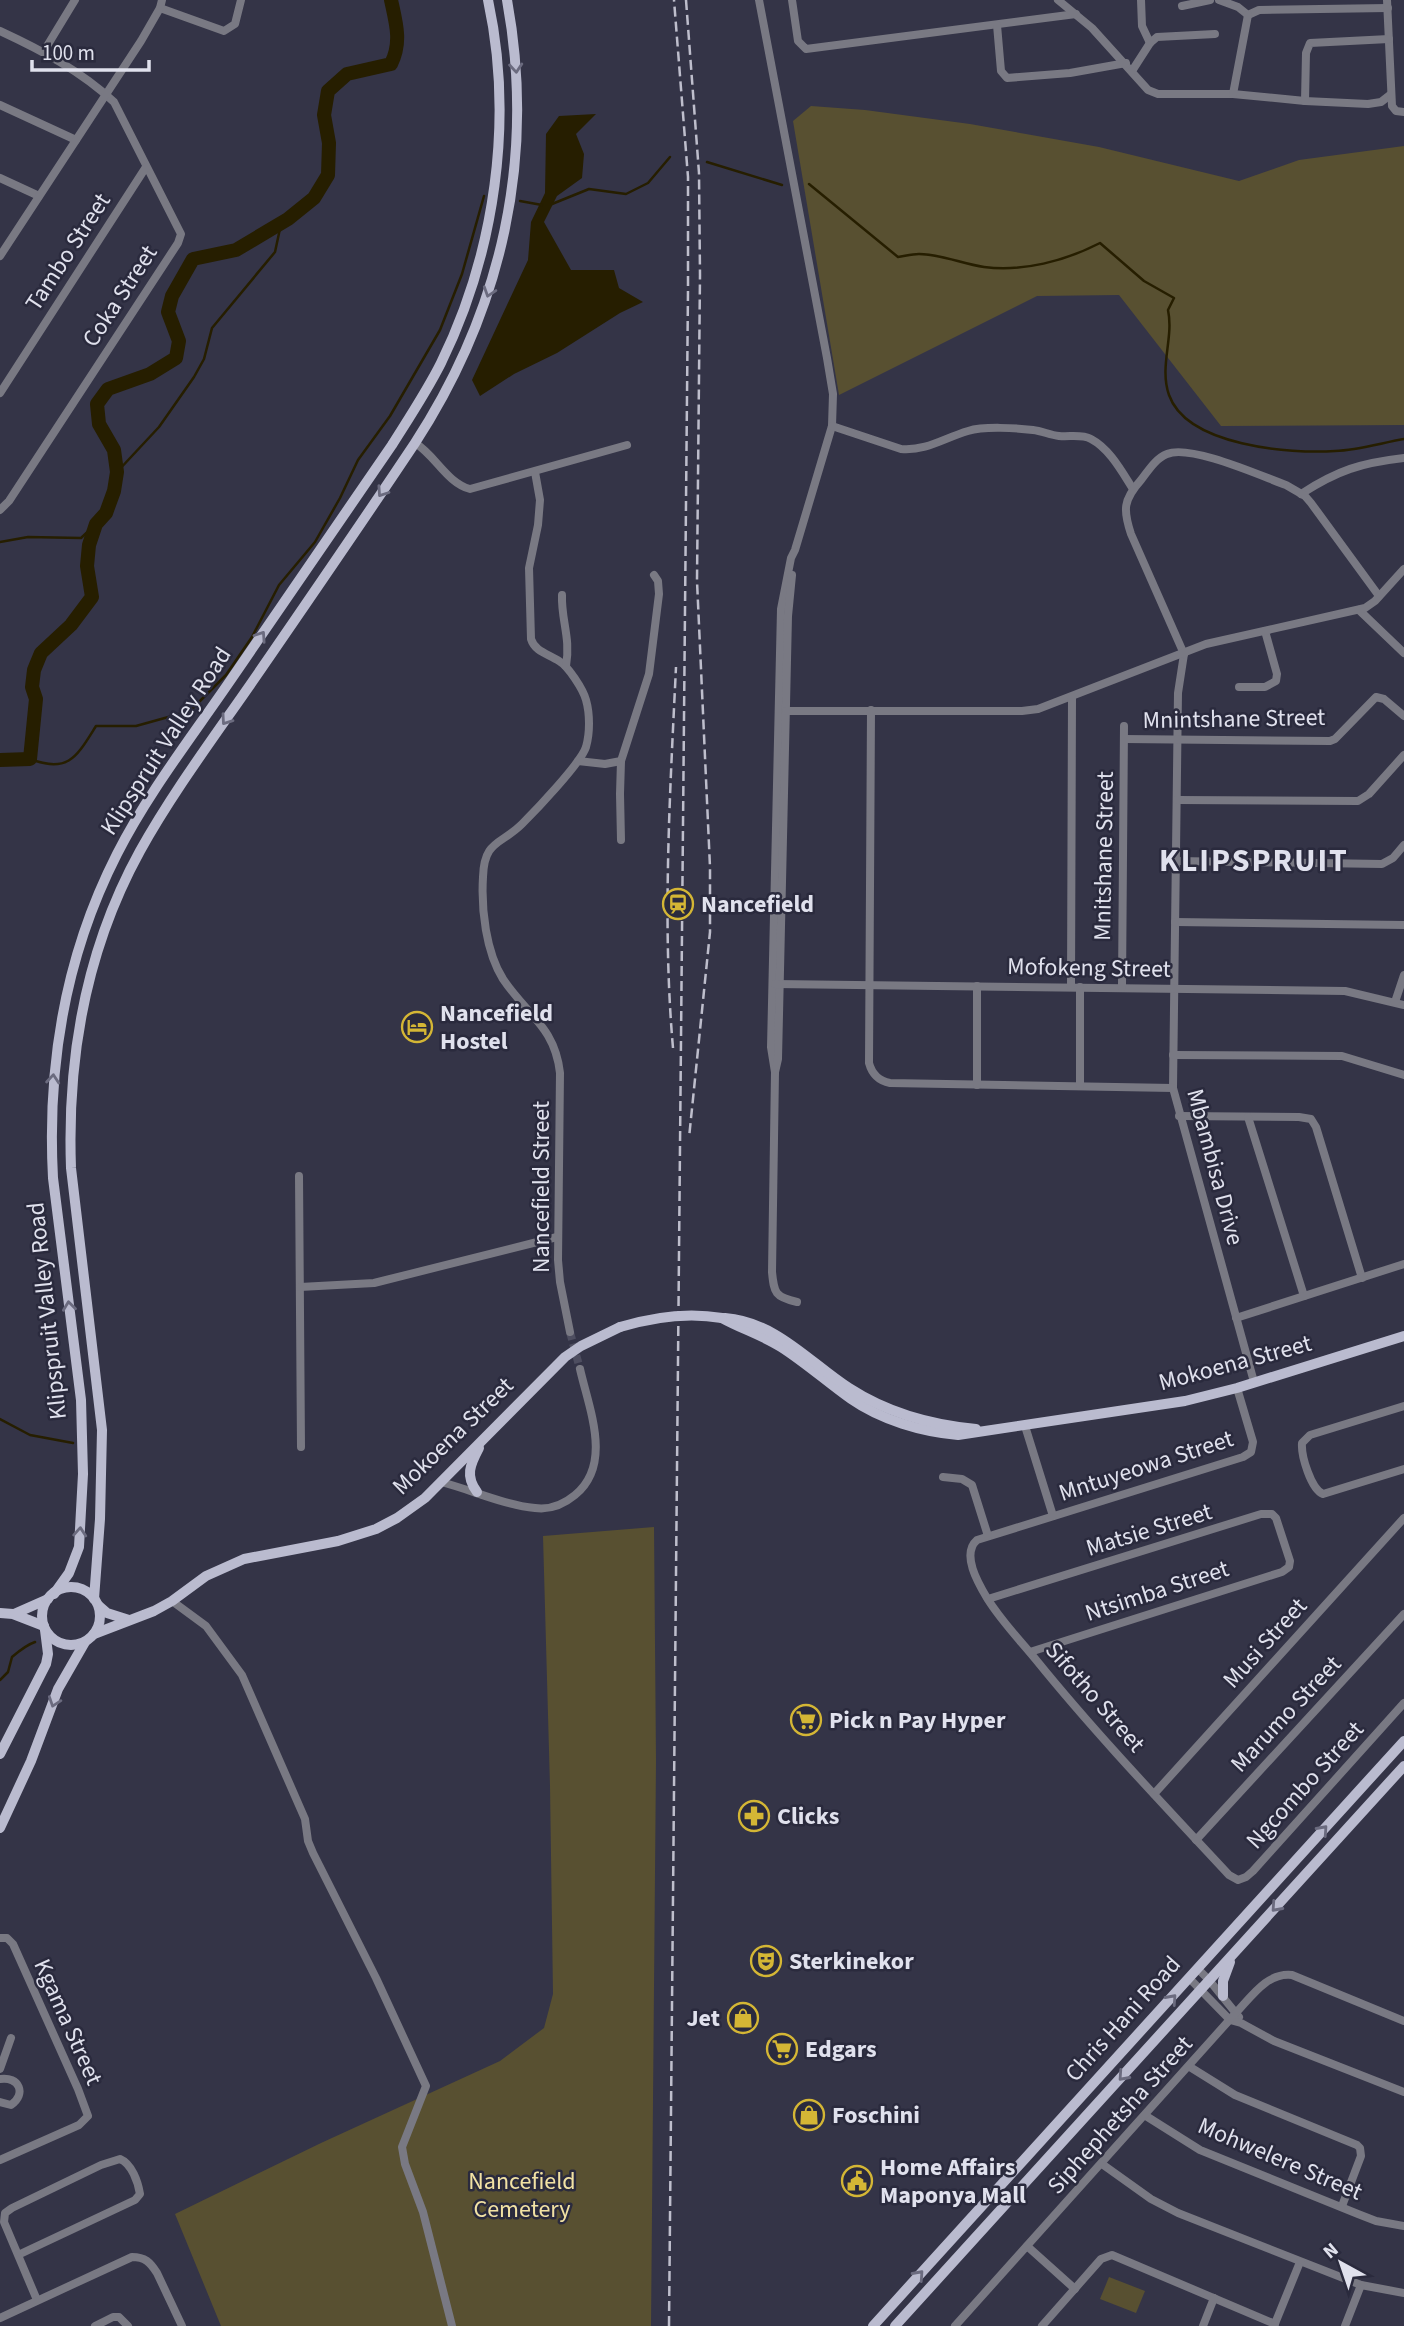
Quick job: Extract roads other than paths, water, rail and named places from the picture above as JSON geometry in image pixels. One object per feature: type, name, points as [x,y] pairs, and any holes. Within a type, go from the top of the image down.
[{"type":"main road","name":"Klipspruit Valley Road","points":[[51,1596],[69,1573],[79,1547],[83,1474],[81,1400],[51,1143],[51,1103],[56,1051],[71,974],[92,909],[118,853],[145,806],[392,445],[425,391],[453,335],[484,238],[496,164],[499,87],[488,0]]},
{"type":"main road","name":"Klipspruit Valley Road","points":[[96,1602],[102,1430],[74,1194],[70,1134],[75,1051],[89,978],[122,886],[162,814],[415,443],[444,397],[468,347],[493,278],[513,188],[518,121],[517,78],[507,0]]},
{"type":"main road","name":"Mokoena Street","points":[[94,1634],[153,1611],[172,1601],[206,1576],[244,1559],[338,1541],[376,1529],[413,1507],[441,1482],[565,1357],[620,1327],[663,1317],[702,1315],[768,1330],[786,1340],[847,1387],[878,1404],[946,1425],[990,1430],[1185,1401],[1237,1388],[1404,1336]]},
{"type":"main road","points":[[477,1492],[469,1479],[469,1472],[484,1438]]},
{"type":"main road","points":[[13,1614],[68,1588],[76,1588],[89,1593],[107,1613],[130,1620]]},
{"type":"main road","points":[[0,1754],[46,1664],[48,1654],[44,1609],[51,1596]]},
{"type":"main road","points":[[0,1828],[31,1761],[58,1689],[100,1621],[96,1602]]},
{"type":"main road","points":[[0,1613],[13,1614],[45,1627],[60,1643],[69,1645],[85,1642]]},
{"type":"main road","name":"Chris Hani Road","points":[[873,2326],[1404,1741]]},
{"type":"main road","name":"Chris Hani Road","points":[[895,2326],[1404,1766]]},
{"type":"main road","points":[[1223,1996],[1223,1977],[1235,1952]]},
{"type":"street","points":[[44,51],[75,0]]},
{"type":"street","points":[[0,256],[107,95],[161,4],[224,30],[235,24],[240,0]]},
{"type":"street","points":[[759,0],[833,394],[832,426],[795,550],[788,597],[776,984]]},
{"type":"street","points":[[792,0],[798,41],[806,49],[997,25],[1072,7]]},
{"type":"street","points":[[1058,0],[1072,7],[1148,90],[1158,94],[1233,94],[1305,102],[1368,104],[1381,102],[1390,95]]},
{"type":"street","points":[[1141,0],[1142,26],[1150,43]]},
{"type":"street","points":[[1182,6],[1210,0]]},
{"type":"street","points":[[1219,0],[1238,7],[1248,15]]},
{"type":"street","points":[[1248,15],[1259,10],[1387,4],[1390,95],[1393,109],[1404,112]]},
{"type":"street","points":[[1233,94],[1248,15]]},
{"type":"street","points":[[997,25],[1001,71],[1007,78],[1129,67],[1153,39],[1164,36],[1215,34]]},
{"type":"street","points":[[0,31],[44,51],[107,95]]},
{"type":"street","points":[[1305,102],[1306,53],[1310,43],[1389,39]]},
{"type":"street","name":"Coka Street","points":[[0,510],[9,501],[181,238],[179,226],[146,167],[119,110],[107,95]]},
{"type":"street","points":[[0,105],[76,140]]},
{"type":"street","name":"Tambo Street","points":[[0,393],[146,167]]},
{"type":"street","points":[[0,178],[39,196]]},
{"type":"street","points":[[832,426],[911,450],[925,448],[970,430],[981,429],[1032,430],[1060,436],[1083,436],[1096,442],[1114,460],[1133,489]]},
{"type":"street","points":[[415,443],[457,483],[466,488],[535,472],[626,445]]},
{"type":"street","points":[[1184,654],[1164,613],[1128,523],[1125,508],[1133,489],[1162,457],[1171,452],[1187,451],[1286,485],[1301,494],[1311,503],[1379,596]]},
{"type":"street","points":[[1301,494],[1345,469],[1404,457]]},
{"type":"street","points":[[535,472],[540,500],[538,525],[528,568],[531,639],[534,646],[561,661],[581,687],[587,705],[589,725],[586,747],[578,761],[605,764],[621,761]]},
{"type":"street","points":[[795,550],[781,609],[776,984],[778,1059],[775,1072],[772,1272],[774,1290],[779,1296],[797,1302]]},
{"type":"street","points":[[786,710],[1038,709],[1206,644],[1359,610],[1370,605],[1404,569]]},
{"type":"street","points":[[621,840],[621,761],[649,674],[659,594],[658,581],[654,575]]},
{"type":"street","points":[[562,595],[568,636],[566,666]]},
{"type":"street","points":[[1359,610],[1404,653]]},
{"type":"street","points":[[1239,687],[1265,687],[1276,681],[1277,674],[1265,631]]},
{"type":"street","name":"Mbambisa Drive","points":[[1184,654],[1179,681],[1173,1088],[1254,1382]]},
{"type":"street","points":[[1072,697],[1075,987],[1080,1086]]},
{"type":"street","name":"Mnintshane Street","points":[[1124,739],[1331,741],[1376,697],[1384,699],[1404,716]]},
{"type":"street","points":[[871,710],[869,1063],[876,1077],[890,1083],[1173,1088]]},
{"type":"street","name":"Mnitshane Street","points":[[1122,987],[1124,726]]},
{"type":"street","points":[[1177,800],[1358,801],[1369,794],[1404,755]]},
{"type":"street","name":"Nancefield Street","points":[[570,1332],[560,1282],[557,1237],[560,1073],[557,1051],[553,1042],[503,979],[493,961],[488,943],[483,877],[488,853],[493,845],[520,826],[578,761]]},
{"type":"street","points":[[1176,861],[1382,863],[1393,858],[1404,845]]},
{"type":"street","points":[[1175,922],[1404,925]]},
{"type":"street","points":[[1400,1003],[1404,975]]},
{"type":"street","name":"Mofokeng Street","points":[[776,984],[1345,991],[1400,1003]]},
{"type":"street","points":[[976,1085],[977,986]]},
{"type":"street","points":[[1173,1055],[1342,1056],[1404,1075]]},
{"type":"street","points":[[1179,1116],[1304,1117],[1314,1122],[1362,1278]]},
{"type":"street","points":[[1248,1117],[1304,1296]]},
{"type":"street","points":[[299,1176],[301,1447]]},
{"type":"street","points":[[300,1287],[381,1281],[557,1237]]},
{"type":"street","points":[[1236,1318],[1404,1264]]},
{"type":"street","points":[[441,1482],[525,1506],[546,1508],[568,1500],[586,1484],[593,1473],[596,1451],[580,1368]]},
{"type":"street","name":"Mntuyeowa Street","points":[[988,1536],[1247,1455],[1253,1449],[1253,1442],[1237,1388]]},
{"type":"street","points":[[1404,1406],[1310,1435],[1302,1443],[1301,1450],[1314,1487],[1323,1494],[1404,1469]]},
{"type":"street","points":[[1025,1426],[1054,1516]]},
{"type":"street","points":[[943,1477],[962,1479],[972,1485],[988,1536]]},
{"type":"street","name":"Matsie Street","points":[[988,1599],[1266,1513],[1276,1518],[1290,1561]]},
{"type":"street","name":"Musi Street","points":[[1154,1794],[1404,1518]]},
{"type":"street","name":"Sifotho Street","points":[[988,1536],[971,1545],[970,1555],[988,1599],[1065,1695],[1229,1875]]},
{"type":"street","name":"Ntsimba Street","points":[[1030,1652],[1282,1572],[1289,1567],[1290,1561]]},
{"type":"street","points":[[172,1601],[206,1626],[242,1675],[305,1819],[308,1841],[313,1853],[376,1978],[426,2086],[402,2147],[405,2164],[423,2212],[452,2326]]},
{"type":"street","name":"Marumo Street","points":[[1196,1840],[1404,1614]]},
{"type":"street","name":"Ngcombo Street","points":[[1229,1875],[1242,1880],[1253,1871],[1404,1703]]},
{"type":"street","name":"Kgama Street","points":[[0,1938],[7,1938],[13,1944],[88,2116],[79,2125],[0,2160]]},
{"type":"street","points":[[1198,1969],[1237,2012],[1241,2023]]},
{"type":"street","name":"Siphephetsha Street","points":[[955,2326],[1268,1980],[1281,1974],[1292,1975],[1404,2021]]},
{"type":"street","points":[[1190,1979],[1230,2020],[1274,2041],[1404,2092]]},
{"type":"street","points":[[0,2069],[11,2038]]},
{"type":"street","points":[[1190,2067],[1236,2095],[1360,2148],[1361,2156],[1342,2206]]},
{"type":"street","points":[[0,2079],[18,2083],[21,2092],[18,2100],[10,2105],[0,2102]]},
{"type":"street","name":"Mohwelere Street","points":[[1146,2116],[1200,2150],[1376,2221],[1404,2226]]},
{"type":"street","points":[[18,2255],[135,2200],[140,2191],[126,2161],[120,2159],[101,2165],[4,2211],[4,2222],[37,2300]]},
{"type":"street","points":[[1102,2164],[1152,2199],[1178,2213],[1361,2285],[1404,2293]]},
{"type":"street","points":[[1027,2246],[1075,2289]]},
{"type":"street","points":[[1042,2326],[1101,2259],[1112,2255],[1275,2325],[1300,2262]]},
{"type":"street","points":[[0,2318],[132,2257],[141,2257],[152,2264],[182,2326]]},
{"type":"street","points":[[1345,2326],[1361,2285]]},
{"type":"street","points":[[1203,2326],[1213,2298]]},
{"type":"street","points":[[95,2326],[118,2317],[128,2326]]},
{"type":"waterway","points":[[0,760],[30,759],[36,699],[32,687],[34,670],[41,653],[71,625],[92,597],[87,566],[89,545],[96,524],[106,513],[117,472],[114,450],[99,424],[97,404],[108,389],[150,374],[176,358],[179,341],[168,312],[172,296],[193,259],[236,250],[288,219],[314,198],[328,175],[329,143],[324,115],[328,91],[347,74],[391,64],[397,40],[391,0]]},
{"type":"waterway","points":[[552,204],[589,189],[626,194],[648,183],[670,157]]},
{"type":"waterway","points":[[707,162],[782,185]]},
{"type":"waterway","points":[[809,184],[898,257],[927,254],[984,267],[1014,268],[1058,260],[1100,243],[1144,281],[1174,298],[1168,310],[1165,373],[1169,395],[1179,412],[1196,426],[1218,436],[1267,448],[1316,452],[1352,449],[1404,439]]},
{"type":"waterway","points":[[30,759],[43,763],[63,763],[77,754],[96,726],[136,726],[190,711],[226,675],[252,637],[279,585],[315,542],[358,460],[390,416],[440,330],[462,274],[484,196]]},
{"type":"waterway","points":[[520,201],[542,205]]},
{"type":"waterway","points":[[117,472],[159,427],[194,377],[204,359],[212,328],[275,252],[281,224]]},
{"type":"waterway","points":[[0,542],[28,537],[81,538],[96,524]]},
{"type":"waterway","points":[[0,1419],[30,1435],[73,1443]]},
{"type":"waterway","points":[[0,1680],[8,1672],[12,1657],[35,1642]]},
{"type":"tunnel","points":[[570,1332],[580,1369]]},
{"type":"railway","points":[[669,2326],[688,289],[688,177],[674,0]]},
{"type":"railway","points":[[686,0],[699,173],[697,581],[710,867],[710,932],[689,1138]]},
{"type":"railway","points":[[673,1048],[668,906],[676,667]]},
{"type":"place","name":"Nancefield","points":[[678,904]]},
{"type":"place","name":"Nancefield Hostel","points":[[417,1027]]},
{"type":"place","name":"Pick n Pay Hyper","points":[[806,1720]]},
{"type":"place","name":"Clicks","points":[[754,1816]]},
{"type":"place","name":"Sterkinekor","points":[[766,1961]]},
{"type":"place","name":"Jet","points":[[743,2018]]},
{"type":"place","name":"Edgars","points":[[782,2049]]},
{"type":"place","name":"Foschini","points":[[809,2115]]},
{"type":"place","name":"Home Affairs Maponya Mall","points":[[857,2181]]},
{"type":"district","name":"KLIPSPRUIT","points":[[1254,861]]},
{"type":"park label","name":"Nancefield Cemetery","points":[[522,2195]]}]
